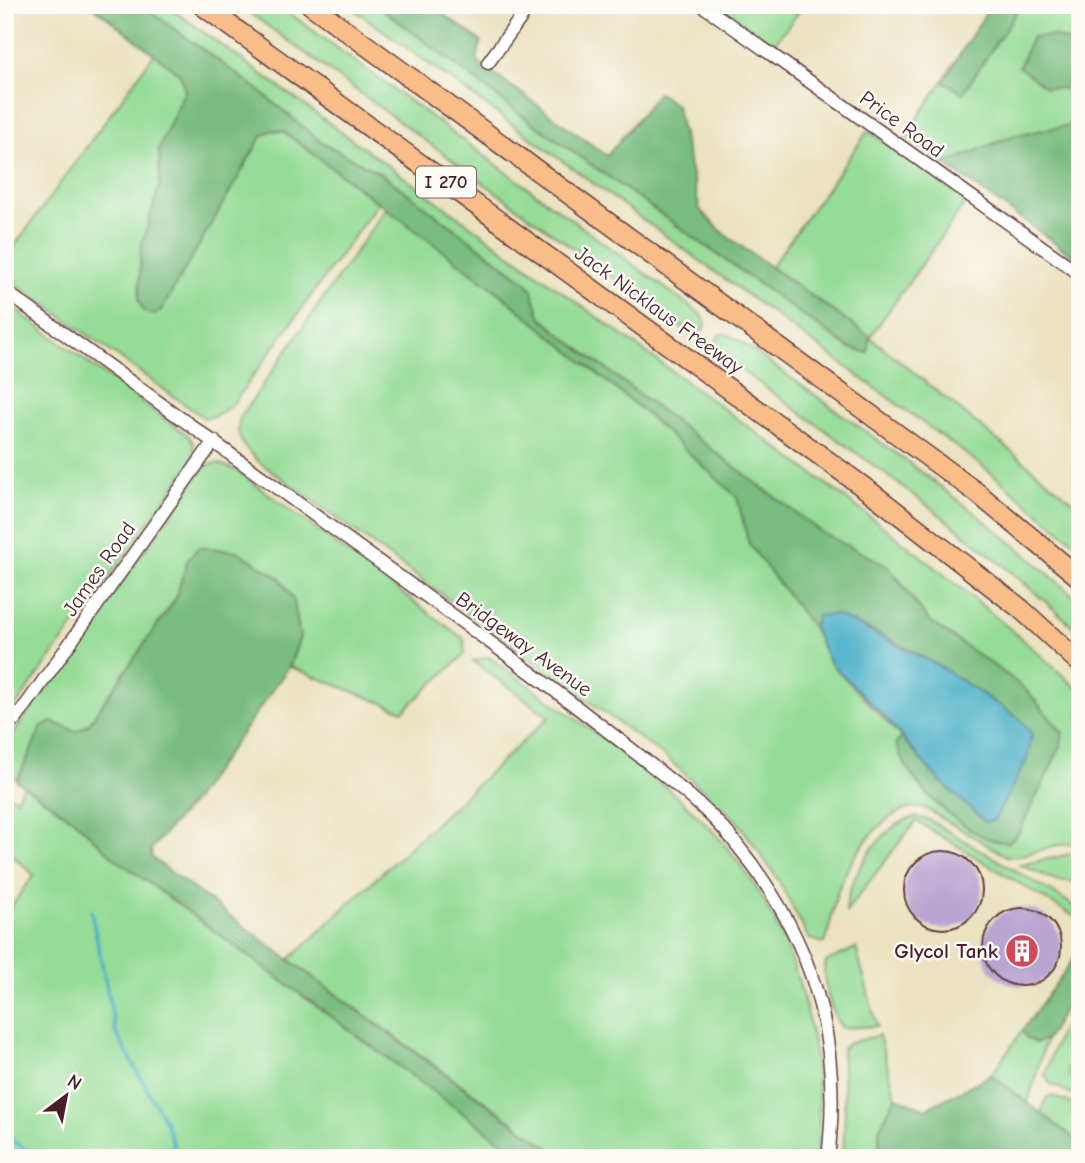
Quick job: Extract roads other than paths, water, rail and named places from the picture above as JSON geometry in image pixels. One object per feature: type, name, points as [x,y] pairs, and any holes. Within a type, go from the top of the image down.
[{"type":"highway","name":"Jack Nicklaus Freeway","points":[[202,5],[873,494],[1021,609],[1080,663]]},
{"type":"highway","name":"Jack Nicklaus Freeway","points":[[311,5],[976,492],[1080,578]]},
{"type":"street","points":[[488,63],[530,5]]},
{"type":"street","name":"Price Road","points":[[702,5],[1080,274]]},
{"type":"street","name":"Bridgeway Avenue","points":[[5,291],[560,693],[695,800],[734,840],[763,881],[806,959],[820,998],[830,1044],[833,1095],[828,1158]]},
{"type":"street","name":"James Road","points":[[16,719],[214,441]]},
{"type":"water","points":[[837,615],[938,665],[1021,720],[1032,734],[1027,759],[994,820],[985,822],[938,779],[881,713],[829,662],[813,628],[817,616]]},
{"type":"waterway","points":[[91,911],[116,1033],[166,1123],[178,1158]]},
{"type":"waterway","points":[[5,1137],[43,1158]]},
{"type":"place","name":"Glycol Tank","points":[[1022,951]]}]
